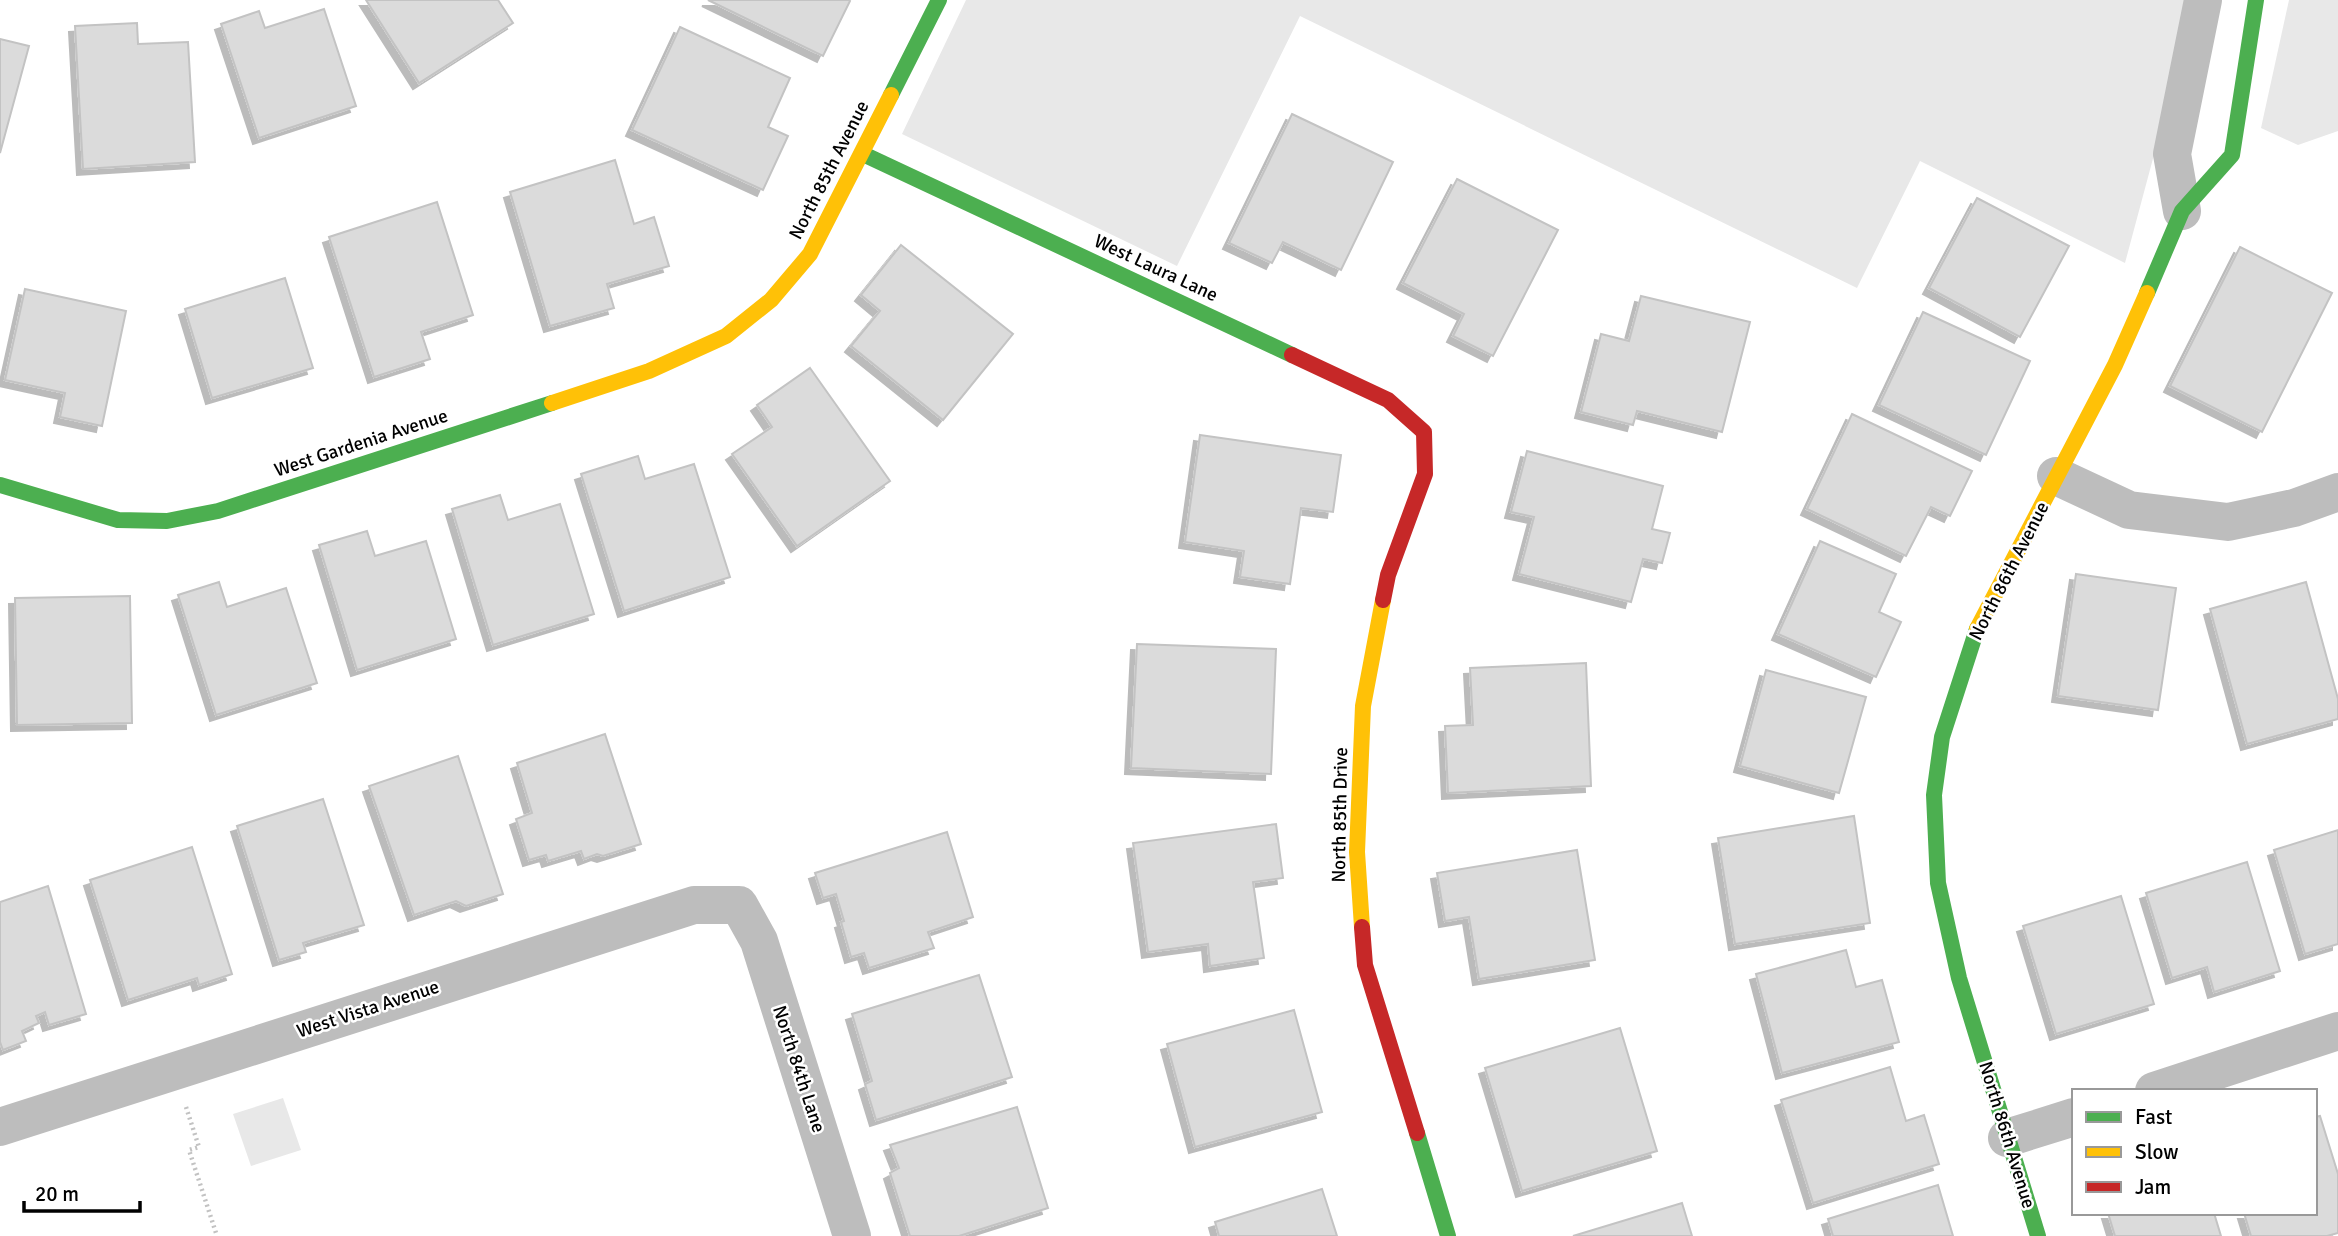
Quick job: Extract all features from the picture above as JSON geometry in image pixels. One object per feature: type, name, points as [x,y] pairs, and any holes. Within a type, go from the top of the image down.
[{"type":"street","name":"North 85th Avenue","points":[[726,336],[771,300],[810,254],[939,0]]},
{"type":"street","points":[[2182,211],[2172,154],[2203,0]]},
{"type":"street","name":"North 86th Avenue","points":[[2038,1236],[1959,978],[1938,883],[1934,795],[1942,737],[1975,634],[2115,365],[2182,211],[2232,155],[2256,0]]},
{"type":"street","name":"West Laura Lane","points":[[863,154],[1388,400],[1424,432]]},
{"type":"street","name":"West Gardenia Avenue","points":[[0,485],[118,520],[167,521],[218,511],[649,371],[726,336]]},
{"type":"street","name":"North 85th Drive","points":[[1424,432],[1425,474],[1388,575],[1363,706],[1357,852],[1365,965],[1448,1236]]},
{"type":"street","points":[[2056,477],[2129,510],[2228,523],[2294,508],[2338,492]]},
{"type":"street","name":"West Vista Avenue","points":[[0,1127],[694,905],[738,905]]},
{"type":"street","name":"North 84th Lane","points":[[738,905],[759,941],[852,1236]]},
{"type":"street","points":[[2160,1089],[2338,1031]]},
{"type":"street","points":[[2007,1138],[2072,1117]]},
{"type":"path","points":[[175,1071],[199,1147],[189,1150],[217,1236]]},
{"type":"shaded area","points":[[966,0],[2188,0],[2166,110],[2125,263],[1920,161],[1857,288],[1300,16],[1177,266],[902,134]]},
{"type":"shaded area","points":[[2289,0],[2338,0],[2338,131],[2298,145],[2261,128]]},
{"type":"shaded area","points":[[283,1098],[301,1150],[251,1166],[233,1114]]},
{"type":"building","points":[[366,0],[498,0],[513,23],[419,83]]},
{"type":"building","points":[[708,0],[849,0],[850,1],[823,56]]},
{"type":"building","points":[[324,9],[356,106],[259,138],[221,24],[259,11],[265,28]]},
{"type":"building","points":[[137,23],[138,44],[188,42],[195,162],[83,169],[75,26]]},
{"type":"building","points":[[680,27],[790,78],[768,127],[788,136],[763,190],[632,130]]},
{"type":"building","points":[[0,39],[29,46],[0,153]]},
{"type":"building","points":[[1292,114],[1393,162],[1341,270],[1283,242],[1272,263],[1229,243]]},
{"type":"building","points":[[615,160],[634,224],[654,217],[669,266],[607,284],[614,308],[550,326],[510,192]]},
{"type":"building","points":[[1457,179],[1558,230],[1493,356],[1453,336],[1464,314],[1403,283]]},
{"type":"building","points":[[1977,198],[2069,246],[2020,337],[1929,288]]},
{"type":"building","points":[[437,202],[473,315],[421,332],[430,359],[374,377],[329,237]]},
{"type":"building","points":[[901,245],[1013,334],[943,420],[851,346],[880,311],[861,295]]},
{"type":"building","points":[[2240,247],[2332,293],[2262,432],[2170,386]]},
{"type":"building","points":[[285,278],[313,368],[212,398],[185,309]]},
{"type":"building","points":[[25,289],[126,311],[102,426],[60,417],[65,393],[5,380]]},
{"type":"building","points":[[1641,296],[1750,322],[1722,432],[1637,411],[1633,425],[1581,412],[1601,334],[1629,341]]},
{"type":"building","points":[[1923,312],[2030,361],[1986,455],[1879,405]]},
{"type":"building","points":[[810,368],[890,481],[797,546],[732,454],[772,427],[757,405]]},
{"type":"building","points":[[1852,414],[1972,471],[1950,516],[1931,507],[1906,556],[1807,509]]},
{"type":"building","points":[[1200,435],[1341,455],[1333,512],[1301,508],[1290,584],[1240,577],[1244,551],[1185,542]]},
{"type":"building","points":[[1527,451],[1663,486],[1652,529],[1670,533],[1662,563],[1643,559],[1631,602],[1519,574],[1534,517],[1511,512]]},
{"type":"building","points":[[638,456],[645,479],[694,464],[730,577],[624,611],[581,474]]},
{"type":"building","points":[[500,495],[508,520],[560,504],[594,614],[493,645],[452,509]]},
{"type":"building","points":[[367,531],[375,556],[426,541],[456,639],[357,670],[319,545]]},
{"type":"building","points":[[1820,541],[1896,574],[1879,612],[1901,622],[1876,677],[1778,634]]},
{"type":"building","points":[[2076,574],[2176,588],[2158,710],[2058,696]]},
{"type":"building","points":[[219,582],[227,607],[286,588],[317,683],[216,715],[178,595]]},
{"type":"building","points":[[2306,582],[2338,699],[2338,719],[2247,744],[2210,609]]},
{"type":"building","points":[[130,596],[132,723],[17,725],[15,598]]},
{"type":"building","points":[[1137,644],[1276,649],[1271,774],[1131,768]]},
{"type":"building","points":[[1586,663],[1591,786],[1448,793],[1445,726],[1473,725],[1470,668]]},
{"type":"building","points":[[1766,670],[1866,697],[1839,793],[1740,766]]},
{"type":"building","points":[[605,734],[641,844],[584,859],[581,851],[548,861],[546,855],[529,860],[516,819],[532,813],[517,763]]},
{"type":"building","points":[[458,756],[503,894],[466,906],[456,901],[414,915],[369,786]]},
{"type":"building","points":[[323,799],[364,925],[303,943],[306,952],[279,960],[237,826]]},
{"type":"building","points":[[1854,816],[1870,923],[1735,944],[1718,838]]},
{"type":"building","points":[[1276,824],[1283,878],[1253,882],[1264,958],[1210,966],[1208,944],[1148,952],[1133,843]]},
{"type":"building","points":[[2338,830],[2338,944],[2305,954],[2274,850]]},
{"type":"building","points":[[947,832],[973,917],[928,932],[934,948],[869,968],[864,953],[851,957],[836,894],[823,898],[815,873]]},
{"type":"building","points":[[192,847],[232,974],[199,985],[197,978],[128,1000],[90,880]]},
{"type":"building","points":[[1577,850],[1595,960],[1479,979],[1469,917],[1445,921],[1437,873]]},
{"type":"building","points":[[2247,862],[2280,971],[2214,992],[2207,967],[2172,978],[2146,893]]},
{"type":"building","points":[[48,886],[86,1014],[49,1025],[45,1012],[36,1016],[39,1023],[22,1031],[26,1041],[3,1050],[0,1042],[0,902]]},
{"type":"building","points":[[2121,896],[2154,1004],[2056,1034],[2023,926]]},
{"type":"building","points":[[1846,950],[1856,987],[1882,980],[1899,1042],[1782,1073],[1756,974]]},
{"type":"building","points":[[979,975],[1012,1077],[876,1120],[865,1084],[872,1081],[852,1014]]},
{"type":"building","points":[[1294,1010],[1322,1112],[1195,1147],[1167,1044]]},
{"type":"building","points":[[1620,1028],[1657,1151],[1522,1191],[1485,1068]]},
{"type":"building","points":[[1890,1067],[1906,1121],[1924,1115],[1939,1164],[1813,1203],[1781,1100]]},
{"type":"building","points":[[1017,1107],[1048,1208],[959,1236],[910,1236],[890,1173],[899,1168],[890,1145]]},
{"type":"building","points":[[2320,1116],[2338,1174],[2338,1233],[2327,1236],[2251,1236],[2245,1215],[2317,1215],[2317,1117]]},
{"type":"building","points":[[1938,1185],[1953,1236],[1833,1236],[1828,1219]]},
{"type":"building","points":[[1322,1189],[1337,1236],[1219,1236],[1215,1222]]},
{"type":"building","points":[[1682,1203],[1692,1236],[1573,1236]]},
{"type":"building","points":[[2109,1215],[2215,1215],[2221,1236],[2115,1236]]},
{"type":"traffic: fast","points":[[891,95],[939,0]]},
{"type":"traffic: fast","points":[[2147,293],[2182,211],[2232,155],[2256,0]]},
{"type":"traffic: fast","points":[[863,154],[1292,355]]},
{"type":"traffic: fast","points":[[0,485],[118,520],[167,521],[218,511],[552,403]]},
{"type":"traffic: fast","points":[[1977,629],[1942,737],[1934,795],[1938,883],[1959,978],[2038,1236]]},
{"type":"traffic: fast","points":[[1417,1133],[1448,1236]]},
{"type":"traffic: slow","points":[[552,403],[649,371],[726,336],[771,300],[810,254],[891,95]]},
{"type":"traffic: slow","points":[[1977,629],[2115,365],[2147,293]]},
{"type":"traffic: slow","points":[[1362,927],[1357,852],[1363,706],[1383,600]]},
{"type":"traffic: jam","points":[[1292,355],[1388,400],[1424,432],[1425,474],[1388,575],[1383,600]]},
{"type":"traffic: jam","points":[[1362,927],[1365,965],[1417,1133]]}]
